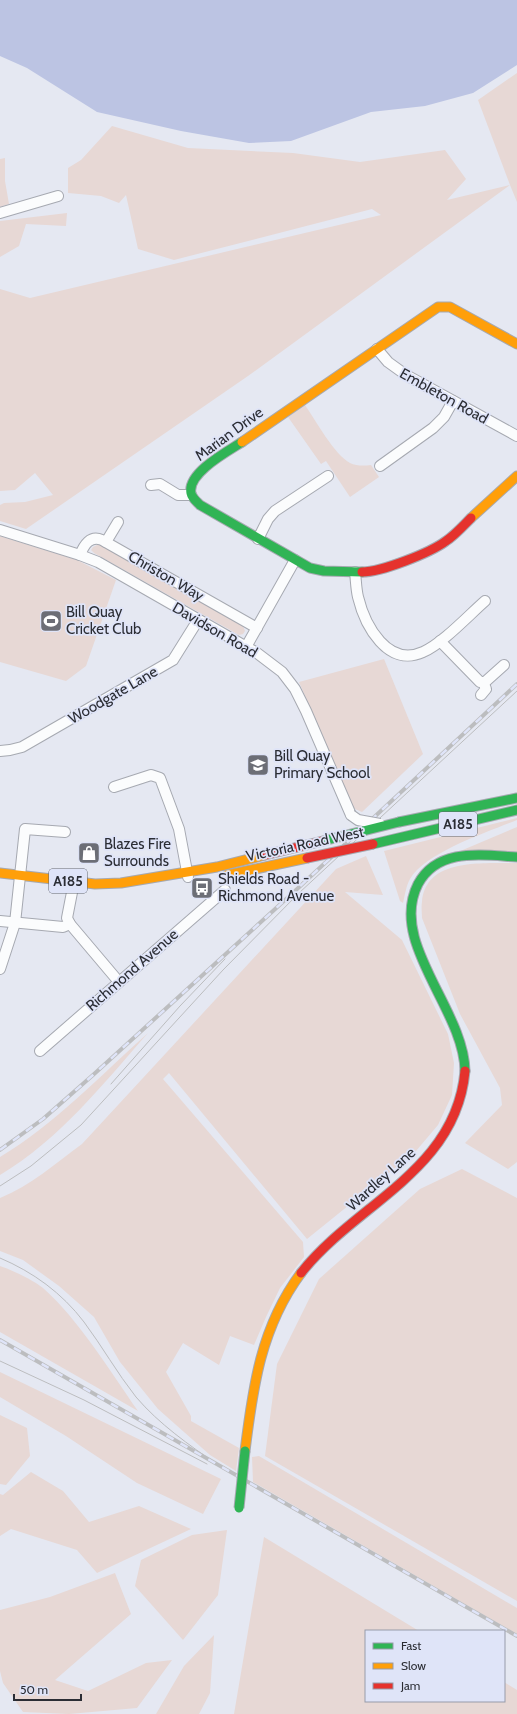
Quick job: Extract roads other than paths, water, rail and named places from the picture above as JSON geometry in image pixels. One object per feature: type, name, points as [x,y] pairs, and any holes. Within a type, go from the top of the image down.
[{"type":"street","points":[[0,213],[58,196]]},
{"type":"street","name":"Marian Drive","points":[[190,495],[190,490],[194,480],[207,466],[435,309],[446,306],[517,344]]},
{"type":"street","name":"Embleton Road","points":[[377,349],[392,366],[517,436]]},
{"type":"street","points":[[380,466],[433,428],[444,417],[453,401]]},
{"type":"street","points":[[258,539],[268,519],[275,511],[328,476]]},
{"type":"street","points":[[151,485],[160,484],[178,495],[190,495],[194,501],[200,505],[295,560],[317,570],[368,572],[412,560],[445,542],[517,476]]},
{"type":"street","points":[[80,555],[83,548],[90,540],[98,538],[106,542],[118,522]]},
{"type":"street","name":"Davidson Road","points":[[0,530],[98,562],[266,659],[282,672],[295,689],[301,700],[351,815],[363,822],[377,824],[395,823]]},
{"type":"street","name":"Christon Way","points":[[106,542],[257,628]]},
{"type":"street","points":[[246,647],[295,560]]},
{"type":"street","points":[[355,572],[358,597],[373,634],[389,650],[399,655],[412,656],[432,648],[485,601]]},
{"type":"street","name":"Woodgate Lane","points":[[5,751],[28,744],[173,660],[198,620]]},
{"type":"street","points":[[440,641],[478,680],[483,682],[486,689],[481,695]]},
{"type":"street","points":[[483,682],[504,664]]},
{"type":"street","points":[[114,788],[151,775],[160,778],[179,829],[187,875]]},
{"type":"street","name":"A185","points":[[395,823],[517,798]]},
{"type":"street","name":"Victoria Road West","points":[[187,875],[213,877],[373,844],[517,810]]},
{"type":"street","name":"Victoria Road West","points":[[187,875],[395,823]]},
{"type":"street","points":[[0,969],[15,923],[25,829],[65,832]]},
{"type":"street","name":"Wardley Lane","points":[[239,1508],[245,1451],[261,1352],[273,1320],[287,1293],[311,1261],[326,1245],[393,1191],[424,1160],[446,1132],[461,1102],[465,1070],[460,1040],[416,944],[411,929],[409,915],[416,885],[421,877],[433,866],[454,856],[472,855],[517,857]]},
{"type":"street","name":"A185","points":[[0,873],[95,884],[187,875]]},
{"type":"street","points":[[74,882],[67,918],[70,924],[119,982]]},
{"type":"street","name":"Richmond Avenue","points":[[40,1051],[225,890]]},
{"type":"street","points":[[0,921],[63,927],[70,924]]},
{"type":"water","points":[[0,0],[517,0],[517,65],[473,93],[425,106],[371,112],[291,141],[249,143],[181,131],[97,112],[27,68],[0,56]]},
{"type":"tram line","points":[[0,1186],[31,1166],[81,1125],[223,970],[299,893],[517,691]]},
{"type":"tram line","points":[[111,1084],[180,1006],[225,959]]},
{"type":"tram line","points":[[0,1258],[24,1270],[46,1284],[66,1302],[84,1322],[129,1388],[145,1407],[175,1434],[218,1465]]},
{"type":"tram line","points":[[0,1361],[84,1400],[207,1464]]},
{"type":"railway","points":[[0,1150],[43,1119],[93,1075],[296,890],[517,684]]},
{"type":"railway","points":[[0,1340],[517,1636]]},
{"type":"place","name":"Bill Quay Cricket Club","points":[[51,621]]},
{"type":"place","name":"Bill Quay Primary School","points":[[258,765]]},
{"type":"place","name":"Blazes Fire Surrounds","points":[[89,853]]},
{"type":"place","name":"Shields Road - Richmond Avenue","points":[[202,888]]}]
